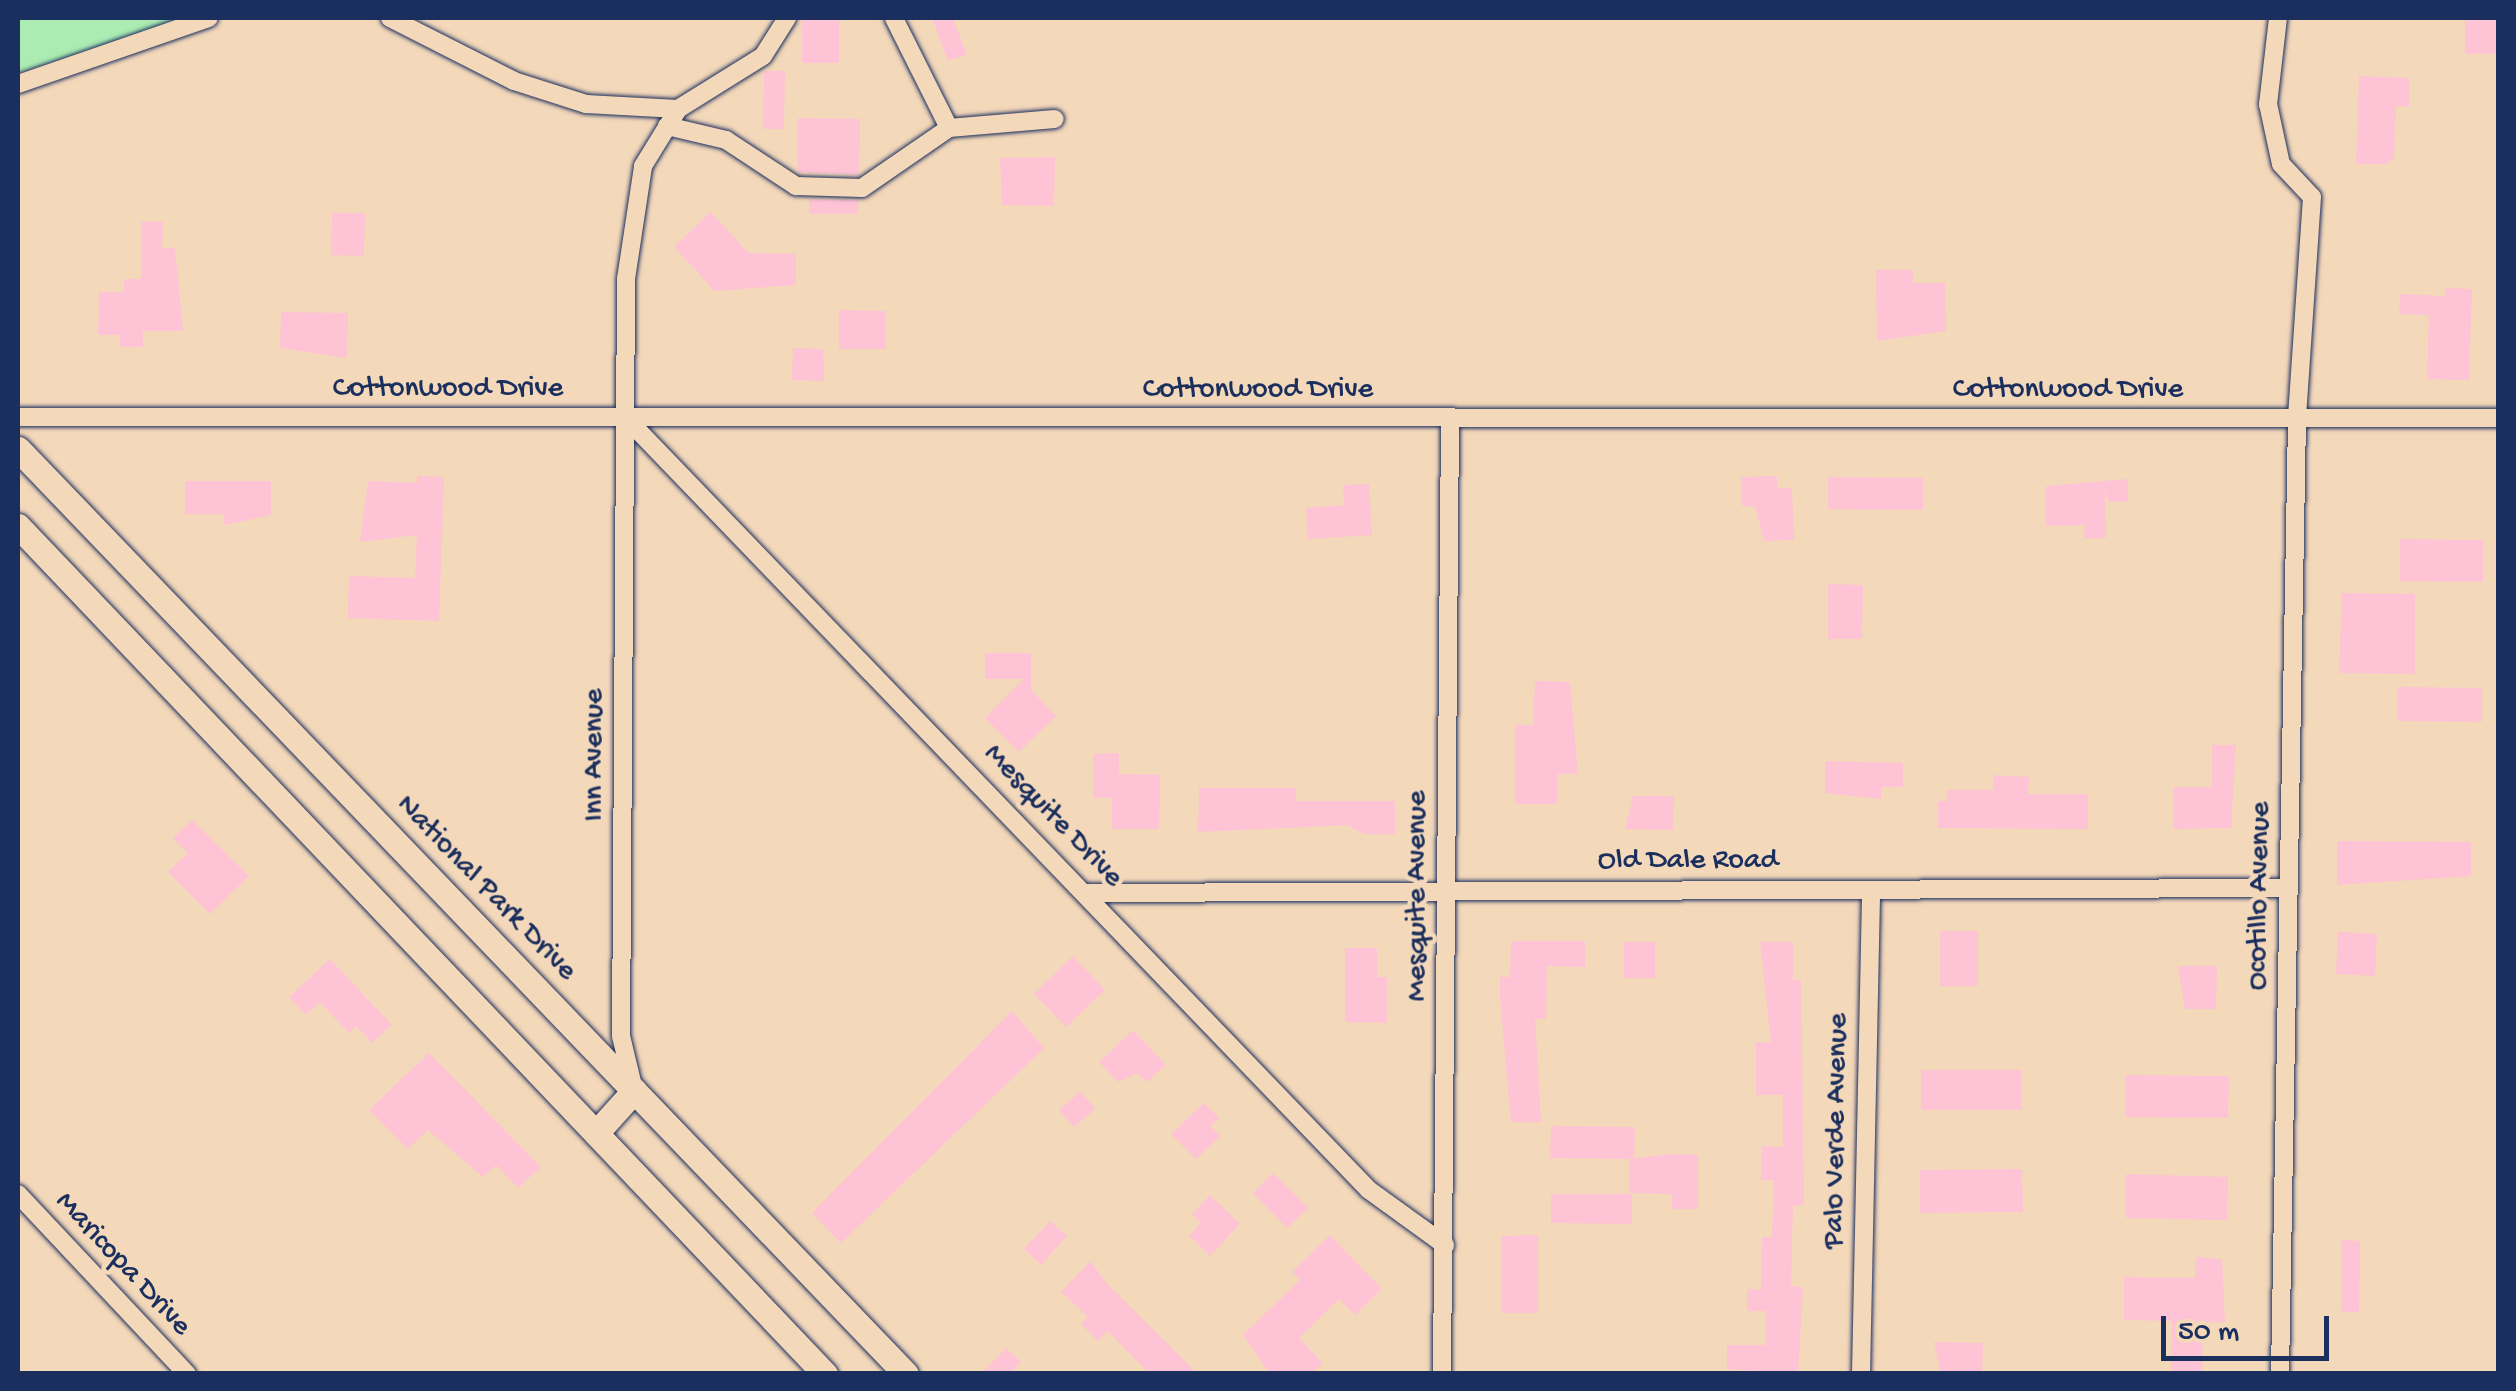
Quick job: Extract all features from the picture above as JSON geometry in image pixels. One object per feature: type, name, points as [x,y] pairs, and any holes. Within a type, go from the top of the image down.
[{"type":"street","points":[[18,84],[209,18]]},
{"type":"street","points":[[390,18],[514,82],[586,104],[678,109],[763,56],[787,18]]},
{"type":"street","points":[[894,18],[948,128]]},
{"type":"street","name":"Ocotillo Avenue","points":[[2278,18],[2268,104],[2281,164],[2312,197],[2297,419],[2280,1374]]},
{"type":"street","name":"Inn Avenue","points":[[634,1092],[621,1036],[631,218],[644,166],[678,109]]},
{"type":"street","points":[[667,126],[726,140],[796,186],[862,188],[948,128],[1055,119]]},
{"type":"street","name":"Cottonwood Drive","points":[[18,418],[2498,418]]},
{"type":"street","name":"Mesquite Drive","points":[[626,418],[1369,1190],[1445,1245]]},
{"type":"street","name":"Mesquite Avenue","points":[[1442,1374],[1450,418]]},
{"type":"street","name":"National Park Drive","points":[[18,449],[906,1374]]},
{"type":"street","points":[[18,526],[825,1374]]},
{"type":"street","name":"Old Dale Road","points":[[1087,893],[1447,888],[2289,888]]},
{"type":"street","name":"Palo Verde Avenue","points":[[1860,1374],[1871,890]]},
{"type":"street","points":[[596,1133],[634,1092]]},
{"type":"street","name":"Maricopa Drive","points":[[18,1194],[187,1374]]},
{"type":"green space","points":[[18,18],[186,18],[18,73]]},
{"type":"building","points":[[802,18],[839,18],[839,63],[802,63]]},
{"type":"building","points":[[932,18],[953,18],[967,55],[948,61]]},
{"type":"building","points":[[2465,18],[2498,18],[2498,54],[2465,54]]},
{"type":"building","points":[[764,71],[785,71],[784,129],[763,129]]},
{"type":"building","points":[[2359,76],[2409,78],[2409,107],[2396,106],[2394,158],[2386,164],[2356,164]]},
{"type":"building","points":[[798,118],[860,119],[859,175],[797,172]]},
{"type":"building","points":[[1055,157],[1054,206],[1002,205],[1000,158]]},
{"type":"building","points":[[809,199],[858,200],[858,214],[809,214]]},
{"type":"building","points":[[710,212],[749,253],[796,254],[796,285],[715,291],[674,247]]},
{"type":"building","points":[[332,213],[365,213],[364,256],[331,255]]},
{"type":"building","points":[[142,221],[163,222],[162,248],[175,248],[183,331],[143,331],[143,347],[120,347],[120,335],[98,335],[99,292],[124,292],[124,279],[141,279]]},
{"type":"building","points":[[1876,270],[1913,270],[1913,283],[1945,283],[1946,331],[1877,341]]},
{"type":"building","points":[[2445,288],[2472,289],[2469,380],[2427,379],[2429,315],[2399,314],[2400,294],[2445,296]]},
{"type":"building","points":[[839,310],[886,311],[886,349],[839,349]]},
{"type":"building","points":[[281,312],[348,313],[347,358],[280,348]]},
{"type":"building","points":[[793,348],[823,349],[824,381],[792,380]]},
{"type":"building","points":[[417,476],[444,477],[439,621],[348,618],[349,576],[415,578],[417,535],[360,542],[368,481],[417,483]]},
{"type":"building","points":[[1777,476],[1777,488],[1792,488],[1794,540],[1764,541],[1755,506],[1742,506],[1741,477]]},
{"type":"building","points":[[1828,477],[1923,478],[1923,510],[1828,509]]},
{"type":"building","points":[[2128,479],[2128,501],[2109,502],[2105,488],[2106,538],[2084,538],[2085,525],[2046,526],[2046,486]]},
{"type":"building","points":[[185,481],[271,481],[271,515],[224,525],[224,514],[185,514]]},
{"type":"building","points":[[1369,484],[1372,535],[1308,539],[1306,508],[1344,505],[1343,485]]},
{"type":"building","points":[[2400,539],[2483,540],[2483,582],[2400,581]]},
{"type":"building","points":[[1828,584],[1863,585],[1862,639],[1828,639]]},
{"type":"building","points":[[2342,593],[2415,594],[2415,674],[2339,673]]},
{"type":"building","points":[[985,653],[1031,653],[1031,690],[1056,716],[1019,752],[985,718],[1024,679],[985,679]]},
{"type":"building","points":[[1535,681],[1570,682],[1578,774],[1557,774],[1557,804],[1515,804],[1515,725],[1533,725]]},
{"type":"building","points":[[2398,687],[2482,688],[2482,722],[2398,721]]},
{"type":"building","points":[[2212,745],[2236,745],[2231,828],[2174,829],[2174,787],[2212,787]]},
{"type":"building","points":[[1119,753],[1119,774],[1160,775],[1159,829],[1112,829],[1112,798],[1093,798],[1093,754]]},
{"type":"building","points":[[1825,761],[1903,763],[1903,787],[1881,787],[1881,799],[1825,793]]},
{"type":"building","points":[[1994,775],[2029,777],[2028,794],[2088,794],[2088,829],[1938,828],[1938,801],[1947,801],[1947,790],[1993,790]]},
{"type":"building","points":[[1199,788],[1296,788],[1296,801],[1395,801],[1395,834],[1364,834],[1348,825],[1198,832]]},
{"type":"building","points":[[1633,796],[1674,796],[1673,830],[1625,829]]},
{"type":"building","points":[[192,820],[249,876],[210,914],[168,872],[188,853],[173,838]]},
{"type":"building","points":[[2337,841],[2471,842],[2471,876],[2337,885]]},
{"type":"building","points":[[1940,931],[1978,931],[1978,986],[1940,986]]},
{"type":"building","points":[[2338,932],[2377,934],[2375,976],[2336,974]]},
{"type":"building","points":[[1511,941],[1585,941],[1585,967],[1547,966],[1546,1019],[1535,1019],[1541,1122],[1511,1122],[1500,977],[1510,977]]},
{"type":"building","points":[[1624,942],[1655,942],[1655,978],[1624,978]]},
{"type":"building","points":[[1760,942],[1793,942],[1793,980],[1801,980],[1804,1205],[1793,1205],[1791,1286],[1803,1287],[1798,1374],[1727,1369],[1727,1345],[1766,1345],[1766,1311],[1747,1311],[1747,1289],[1761,1290],[1762,1237],[1772,1237],[1774,1180],[1761,1180],[1762,1146],[1783,1147],[1783,1095],[1756,1095],[1756,1042],[1771,1042]]},
{"type":"building","points":[[1345,948],[1377,948],[1377,977],[1387,977],[1387,1023],[1345,1022]]},
{"type":"building","points":[[1073,956],[1105,990],[1066,1027],[1034,994]]},
{"type":"building","points":[[330,959],[392,1025],[372,1043],[356,1026],[349,1033],[320,1002],[306,1015],[289,997]]},
{"type":"building","points":[[2178,966],[2217,966],[2216,1009],[2185,1009]]},
{"type":"building","points":[[1012,1011],[1044,1048],[841,1243],[812,1213]]},
{"type":"building","points":[[1133,1030],[1166,1065],[1147,1082],[1137,1073],[1118,1082],[1099,1062]]},
{"type":"building","points":[[429,1053],[541,1167],[518,1188],[496,1165],[483,1177],[428,1130],[408,1149],[369,1110]]},
{"type":"building","points":[[1921,1070],[2021,1070],[2022,1110],[1921,1110]]},
{"type":"building","points":[[2126,1075],[2229,1076],[2228,1118],[2126,1117]]},
{"type":"building","points":[[1081,1091],[1095,1109],[1074,1127],[1059,1110]]},
{"type":"building","points":[[1204,1103],[1219,1118],[1210,1126],[1220,1136],[1196,1159],[1171,1134]]},
{"type":"building","points":[[1551,1126],[1635,1127],[1634,1159],[1550,1158]]},
{"type":"building","points":[[1698,1155],[1698,1209],[1672,1209],[1672,1194],[1629,1193],[1629,1159]]},
{"type":"building","points":[[2022,1169],[2023,1212],[1920,1213],[1920,1170]]},
{"type":"building","points":[[1273,1173],[1308,1208],[1287,1228],[1253,1193]]},
{"type":"building","points":[[2126,1174],[2228,1177],[2227,1220],[2126,1218]]},
{"type":"building","points":[[1551,1194],[1632,1194],[1632,1224],[1551,1223]]},
{"type":"building","points":[[1210,1195],[1240,1224],[1210,1256],[1189,1236],[1201,1223],[1192,1214]]},
{"type":"building","points":[[1050,1221],[1067,1236],[1041,1265],[1024,1249]]},
{"type":"building","points":[[1330,1235],[1382,1289],[1355,1315],[1339,1299],[1299,1338],[1323,1363],[1311,1374],[1270,1374],[1243,1335],[1300,1280],[1292,1272]]},
{"type":"building","points":[[1538,1235],[1538,1313],[1502,1313],[1502,1236]]},
{"type":"building","points":[[2342,1240],[2360,1241],[2359,1312],[2341,1312]]},
{"type":"building","points":[[2196,1257],[2222,1259],[2225,1322],[2203,1322],[2202,1374],[2171,1374],[2172,1321],[2124,1320],[2124,1277],[2195,1278]]},
{"type":"building","points":[[1091,1261],[1105,1282],[1198,1374],[1150,1374],[1108,1331],[1098,1341],[1081,1324],[1088,1317],[1061,1292]]},
{"type":"building","points":[[1934,1342],[1983,1343],[1982,1374],[1941,1374]]},
{"type":"building","points":[[1006,1348],[1021,1362],[1010,1374],[981,1374]]}]
